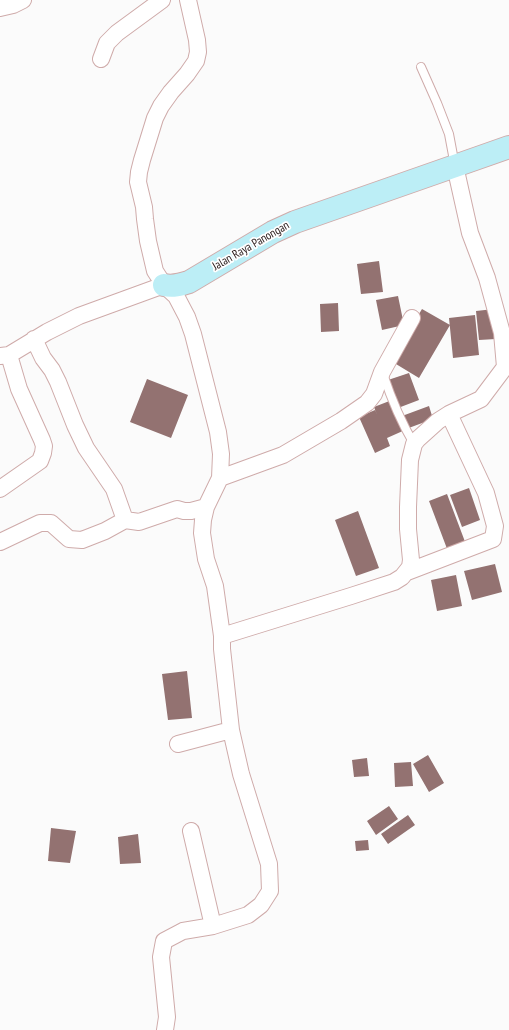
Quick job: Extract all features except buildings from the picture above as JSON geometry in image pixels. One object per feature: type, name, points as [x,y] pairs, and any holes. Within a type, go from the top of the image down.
[{"type":"street","points":[[0,8],[13,5],[24,0]]},
{"type":"street","points":[[101,59],[108,43],[117,32],[162,0]]},
{"type":"street","points":[[165,1030],[167,1017],[161,957],[164,941],[183,931],[213,926],[248,915],[261,905],[270,891],[269,864],[241,774],[231,730],[222,649],[222,636],[215,586],[206,559],[202,533],[206,507],[220,478],[221,454],[218,432],[193,334],[187,317],[176,296],[164,285],[155,271],[145,219],[142,194],[138,182],[139,172],[150,130],[155,118],[171,92],[196,61],[198,52],[197,40],[188,0]]},
{"type":"street","name":"Jalan Raya Panongan","points":[[4,355],[59,325],[79,316],[164,285],[175,286],[189,282],[260,240],[295,222],[509,146]]},
{"type":"street","points":[[222,636],[394,582],[407,572],[410,566],[412,560],[408,529],[408,507],[410,460],[414,444],[438,421],[449,414],[481,399],[505,367],[502,333],[487,278],[470,233],[455,166]]},
{"type":"street","points":[[220,478],[284,455],[341,421],[367,403],[374,394],[382,372],[412,318]]},
{"type":"street","points":[[34,339],[43,358],[52,370],[58,382],[75,426],[86,448],[114,489],[125,520]]},
{"type":"street","points":[[0,489],[40,461],[44,446],[4,355]]},
{"type":"street","points":[[407,572],[493,539],[495,526],[486,493],[449,414]]},
{"type":"street","points":[[0,542],[40,523],[51,523],[69,538],[82,540],[105,531],[125,520],[139,522],[177,509],[191,511],[206,507]]},
{"type":"street","points":[[178,744],[231,730]]},
{"type":"street","points":[[191,831],[213,926]]},
{"type":"lane","points":[[421,67],[438,103],[449,134],[455,166]]},
{"type":"lane","points":[[382,372],[402,422],[414,444]]}]
